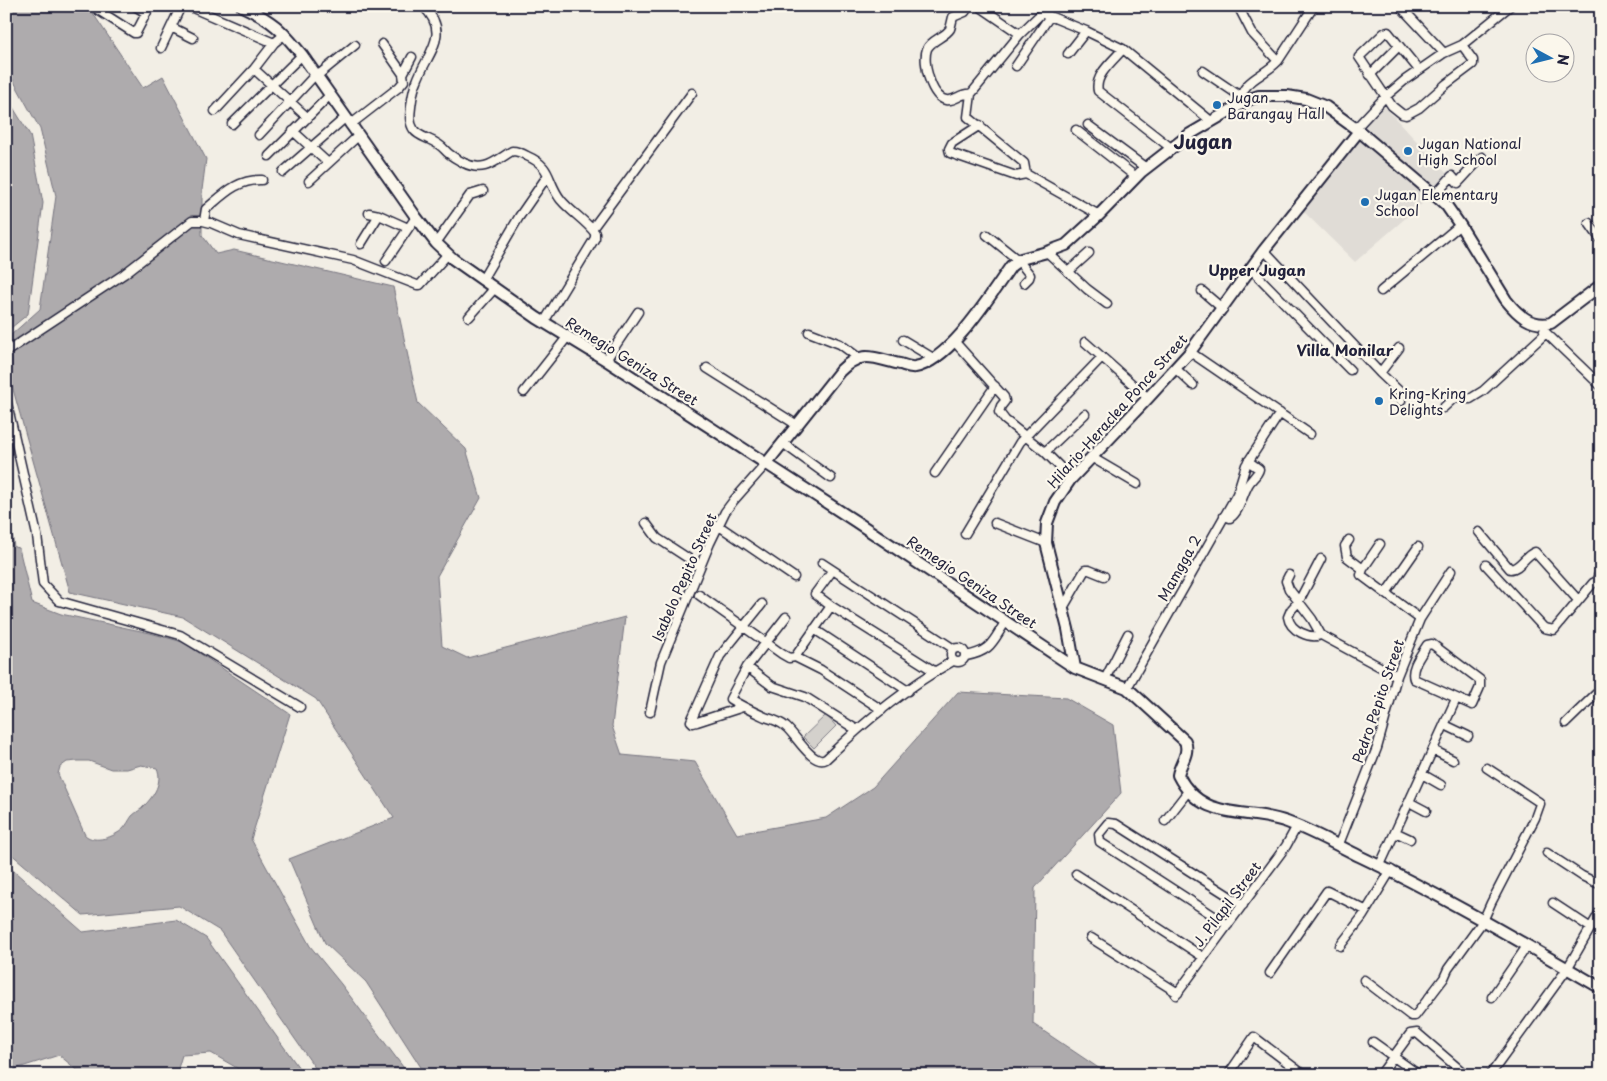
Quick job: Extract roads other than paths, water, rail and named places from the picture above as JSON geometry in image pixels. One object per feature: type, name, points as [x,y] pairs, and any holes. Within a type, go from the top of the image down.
[{"type":"street","points":[[98,10],[134,34],[148,10],[135,6]]},
{"type":"street","points":[[161,48],[181,6]]},
{"type":"street","points":[[188,6],[274,43]]},
{"type":"street","name":"Remegio Geniza Street","points":[[242,6],[266,18],[286,34],[416,218],[448,256],[544,322],[766,464],[1076,668]]},
{"type":"street","points":[[360,6],[370,6]]},
{"type":"street","points":[[423,6],[430,13],[437,30],[437,38],[435,47],[416,82],[410,116],[412,128],[415,132],[437,142],[454,157],[474,167],[489,165],[512,151],[538,161],[543,165],[552,187],[562,201],[595,233],[595,238],[544,322]]},
{"type":"street","points":[[969,6],[965,12],[953,18],[950,28],[928,48],[926,55],[927,69],[935,92],[942,98],[951,100],[965,94],[971,94]]},
{"type":"street","points":[[979,6],[1020,34]]},
{"type":"street","points":[[1016,66],[1049,6]]},
{"type":"street","points":[[1238,6],[1252,33],[1278,61]]},
{"type":"street","points":[[1240,100],[1249,82],[1271,68],[1278,61],[1314,6]]},
{"type":"street","points":[[1400,6],[1444,53]]},
{"type":"street","points":[[1358,130],[1386,97],[1444,53],[1462,45],[1510,6]]},
{"type":"street","points":[[1026,174],[1024,163],[968,117],[971,94],[1020,34],[1046,14]]},
{"type":"street","points":[[1046,14],[1123,49],[1211,121]]},
{"type":"street","points":[[171,27],[193,38]]},
{"type":"street","points":[[1068,54],[1086,31]]},
{"type":"street","points":[[1420,70],[1388,32],[1384,33],[1359,57],[1386,97],[1402,114],[1410,114],[1474,64],[1462,45]]},
{"type":"street","points":[[215,111],[274,43],[286,34]]},
{"type":"street","points":[[382,44],[404,74]]},
{"type":"street","points":[[259,135],[289,101],[316,75],[355,45]]},
{"type":"street","points":[[1370,74],[1399,46]]},
{"type":"street","points":[[1123,49],[1101,75],[1097,84],[1098,91],[1170,148]]},
{"type":"street","points":[[232,124],[302,55]]},
{"type":"street","points":[[283,172],[310,147],[399,87],[404,81],[404,74],[412,58]]},
{"type":"street","points":[[254,68],[308,118]]},
{"type":"street","points":[[1203,71],[1240,100]]},
{"type":"street","points":[[592,229],[692,93]]},
{"type":"street","points":[[269,156],[330,95]]},
{"type":"street","points":[[766,464],[848,363],[867,356],[912,367],[933,358],[954,342],[1011,266],[1018,260],[1066,245],[1100,215],[1136,177],[1170,148],[1240,100],[1259,96],[1306,98],[1326,107],[1358,130],[1435,195],[1446,205],[1460,225],[1514,310],[1526,320],[1543,329],[1601,386]]},
{"type":"street","points":[[980,125],[952,143],[949,149],[950,153],[1016,176],[1026,174],[1100,215]]},
{"type":"street","points":[[1088,125],[1146,168]]},
{"type":"street","points":[[1076,130],[1136,177]]},
{"type":"street","name":"Hilario-Heraclea Ponce Street","points":[[1076,668],[1046,543],[1050,512],[1071,478],[1190,352],[1264,250],[1358,130]]},
{"type":"street","points":[[293,131],[328,163]]},
{"type":"street","points":[[309,181],[358,136]]},
{"type":"street","points":[[1435,195],[1452,176],[1458,183],[1482,157]]},
{"type":"street","points":[[482,280],[548,175]]},
{"type":"street","points":[[204,221],[206,210],[228,190],[238,184],[252,180],[262,180]]},
{"type":"street","points":[[436,243],[470,195],[483,191]]},
{"type":"street","points":[[369,213],[379,215],[408,228]]},
{"type":"street","points":[[361,244],[379,215]]},
{"type":"street","points":[[386,261],[416,218]]},
{"type":"street","points":[[6,352],[124,274],[192,221],[204,221],[239,236],[353,260],[417,285],[420,285],[448,256]]},
{"type":"street","points":[[1589,223],[1601,240]]},
{"type":"street","points":[[1382,291],[1460,225]]},
{"type":"street","points":[[987,235],[1018,260],[1030,275],[1024,283]]},
{"type":"street","points":[[1264,250],[1400,392],[1400,401]]},
{"type":"street","points":[[1047,252],[1106,304]]},
{"type":"street","points":[[1068,272],[1089,253]]},
{"type":"street","points":[[1251,269],[1350,370]]},
{"type":"street","points":[[1444,408],[1454,398],[1470,399],[1483,391],[1531,346],[1536,344],[1543,329],[1601,286]]},
{"type":"street","points":[[469,317],[494,289]]},
{"type":"street","points":[[1202,291],[1223,309]]},
{"type":"street","points":[[606,360],[638,312]]},
{"type":"street","points":[[809,332],[840,344],[859,358]]},
{"type":"street","points":[[524,392],[568,336]]},
{"type":"street","points":[[903,340],[933,358]]},
{"type":"street","points":[[954,342],[1005,399],[1000,409],[1000,415],[1045,452],[1071,478]]},
{"type":"street","points":[[1085,342],[1148,398]]},
{"type":"street","points":[[1380,373],[1399,348]]},
{"type":"street","points":[[1190,352],[1310,434]]},
{"type":"street","points":[[965,534],[1026,436],[1102,357]]},
{"type":"street","points":[[707,368],[797,425]]},
{"type":"street","points":[[1176,369],[1193,385]]},
{"type":"street","points":[[935,473],[995,386]]},
{"type":"street","points":[[6,400],[36,535],[44,584],[59,601],[180,635],[300,707]]},
{"type":"street","name":"Mamgga 2","points":[[1127,688],[1237,494],[1248,461],[1280,413]]},
{"type":"street","points":[[1045,452],[1085,414]]},
{"type":"street","points":[[784,444],[831,478]]},
{"type":"street","points":[[1091,457],[1138,484]]},
{"type":"street","points":[[1224,516],[1230,518],[1235,514],[1249,484],[1259,472],[1259,469],[1248,461]]},
{"type":"street","name":"Isabelo Pepito Street","points":[[650,712],[661,662],[700,566],[734,500],[766,464]]},
{"type":"street","points":[[646,523],[657,538],[700,566]]},
{"type":"street","points":[[995,523],[1046,543]]},
{"type":"street","points":[[719,526],[794,577]]},
{"type":"street","points":[[1479,532],[1510,569],[1515,568],[1535,552],[1578,600]]},
{"type":"street","points":[[1350,540],[1345,546],[1346,557],[1363,569]]},
{"type":"street","points":[[1380,544],[1361,575],[1420,619]]},
{"type":"street","points":[[1386,593],[1418,547]]},
{"type":"street","points":[[1321,559],[1299,601],[1288,615],[1289,622],[1307,636],[1316,637],[1322,635]]},
{"type":"street","points":[[822,563],[954,649],[961,648],[966,656]]},
{"type":"street","points":[[1486,565],[1544,628],[1554,630],[1593,583],[1598,582],[1601,569]]},
{"type":"street","points":[[1063,608],[1085,570],[1104,576]]},
{"type":"street","points":[[832,571],[815,594],[934,671]]},
{"type":"street","name":"Pedro Pepito Street","points":[[1338,844],[1378,748],[1397,676],[1420,619],[1451,571]]},
{"type":"street","points":[[1289,575],[1286,581],[1289,590],[1299,601],[1322,635],[1397,676]]},
{"type":"street","points":[[700,595],[766,644],[789,658],[795,657],[821,670],[882,710]]},
{"type":"street","points":[[743,707],[695,723],[691,721],[720,656],[762,604]]},
{"type":"street","points":[[795,657],[831,606]]},
{"type":"street","points":[[722,714],[747,667],[786,617]]},
{"type":"street","points":[[730,699],[743,707],[786,726],[804,748],[819,761],[823,761],[857,730],[934,671],[953,661],[961,662],[966,656],[978,654],[987,649],[1006,621]]},
{"type":"street","points":[[814,629],[908,691]]},
{"type":"street","points":[[1106,679],[1128,634]]},
{"type":"street","points":[[1428,644],[1432,644],[1480,680],[1480,687],[1472,705],[1456,699],[1413,677],[1414,669],[1428,644]]},
{"type":"street","points":[[953,661],[951,656],[954,649]]},
{"type":"street","points":[[747,667],[772,686],[806,697],[857,730]]},
{"type":"street","points":[[1076,668],[1127,688],[1185,741],[1186,755],[1178,775],[1189,790],[1203,803],[1223,810],[1278,819],[1338,844],[1391,870],[1601,988]]},
{"type":"street","points":[[1566,723],[1601,689]]},
{"type":"street","points":[[1380,865],[1456,699]]},
{"type":"street","points":[[1444,725],[1468,736]]},
{"type":"street","points":[[1433,750],[1452,760]]},
{"type":"street","points":[[1364,980],[1411,1016],[1415,1016],[1483,921],[1537,814],[1540,804],[1487,768]]},
{"type":"street","points":[[1422,774],[1441,785]]},
{"type":"street","points":[[1165,822],[1189,790]]},
{"type":"street","points":[[1409,802],[1426,811]]},
{"type":"street","points":[[1228,925],[1100,842],[1099,834],[1108,823],[1116,824],[1243,905]]},
{"type":"street","name":"J. Pilapil Street","points":[[1091,938],[1177,994],[1286,846],[1297,826]]},
{"type":"street","points":[[1395,832],[1410,839]]},
{"type":"street","points":[[1547,853],[1582,876],[1601,885]]},
{"type":"street","points":[[1340,946],[1363,916],[1391,870]]},
{"type":"street","points":[[1076,874],[1203,957]]},
{"type":"street","points":[[1270,973],[1327,891],[1365,910]]},
{"type":"street","points":[[1553,903],[1591,928]]},
{"type":"street","points":[[1490,1075],[1567,969],[1601,910]]},
{"type":"street","points":[[1492,997],[1527,946]]},
{"type":"street","points":[[1380,1075],[1410,1034],[1414,1032],[1418,1033],[1466,1075]]},
{"type":"street","points":[[1228,1075],[1254,1037],[1292,1071],[1304,1075]]},
{"type":"street","points":[[1373,1042],[1419,1075]]},
{"type":"place","name":"Jugan Barangay Hall","points":[[1217,105]]},
{"type":"place","name":"Jugan National High School","points":[[1408,151]]},
{"type":"place","name":"Jugan Elementary School","points":[[1365,202]]},
{"type":"place","name":"Kring-Kring Delights","points":[[1379,401]]},
{"type":"district","name":"Jugan","points":[[1203,141]]},
{"type":"district","name":"Upper Jugan","points":[[1257,269]]},
{"type":"district","name":"Villa Monilar","points":[[1345,349]]}]
